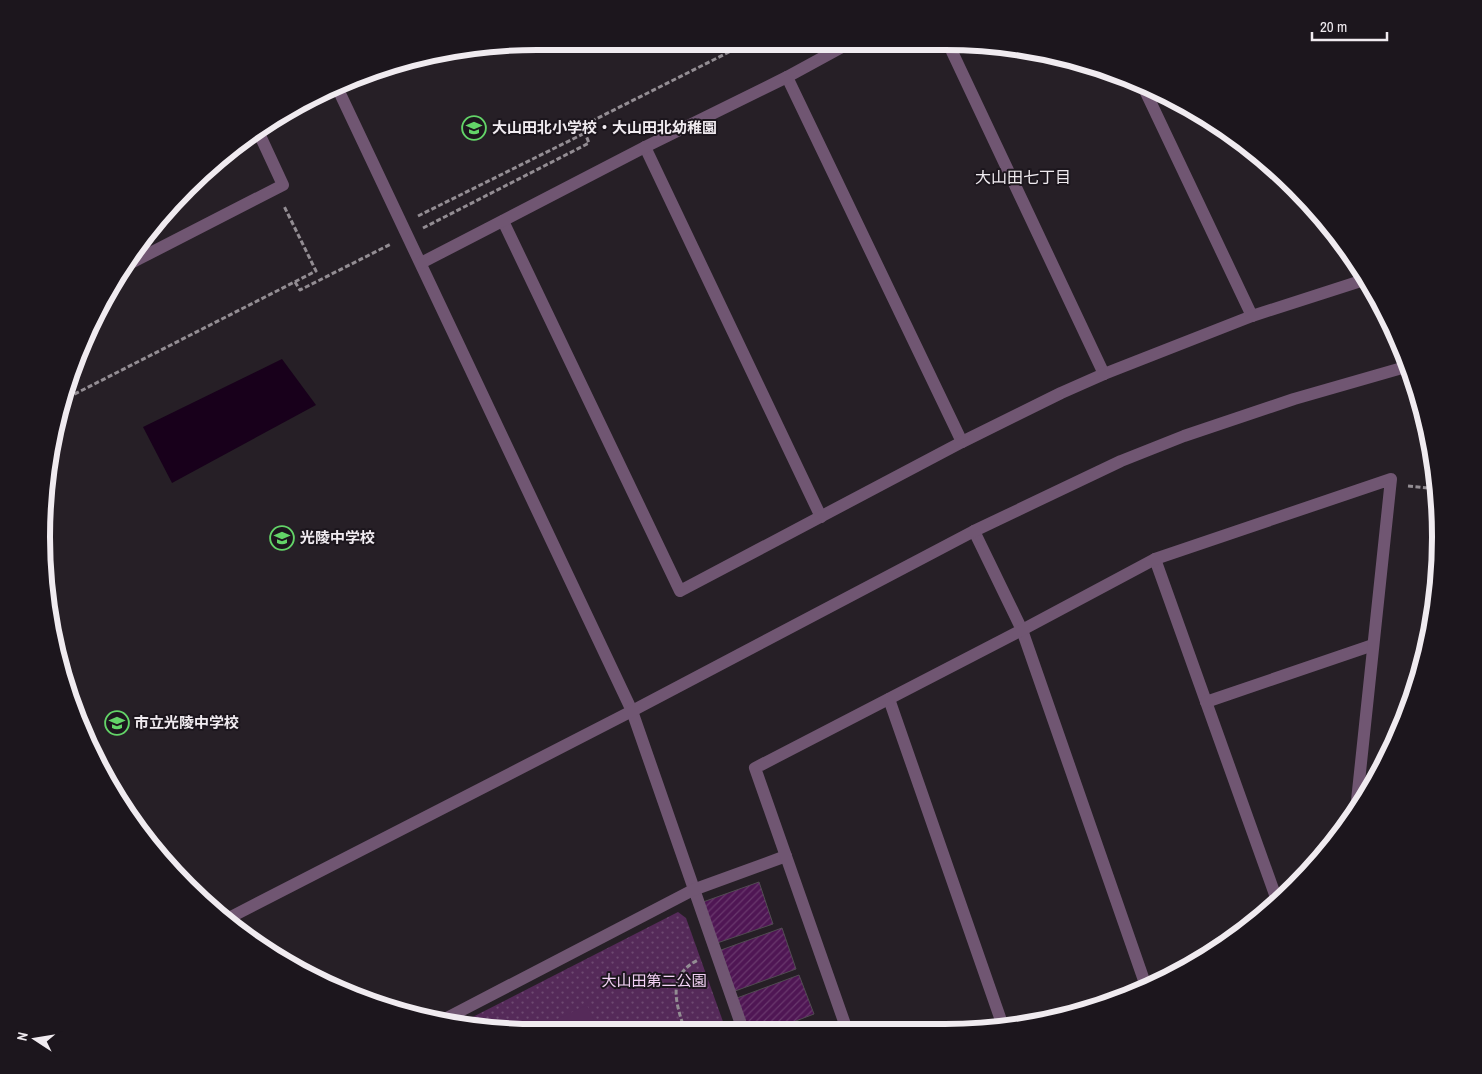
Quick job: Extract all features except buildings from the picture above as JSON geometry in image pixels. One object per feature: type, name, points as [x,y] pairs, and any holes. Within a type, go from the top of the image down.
[{"type":"street","points":[[421,263],[836,50]]},
{"type":"street","points":[[951,50],[1104,374]]},
{"type":"street","points":[[787,76],[962,442]]},
{"type":"street","points":[[339,92],[632,711],[741,1024]]},
{"type":"street","points":[[1147,94],[1252,316]]},
{"type":"street","points":[[144,250],[276,190],[283,185],[260,136]]},
{"type":"street","points":[[645,147],[821,517]]},
{"type":"street","points":[[503,221],[680,591],[962,442],[1061,393],[1104,374],[1252,316],[1359,281]]},
{"type":"street","points":[[232,916],[632,711],[974,531],[1121,461],[1184,436],[1294,399],[1402,368]]},
{"type":"street","points":[[844,1024],[755,768],[1022,630],[1154,559],[1390,479],[1357,796]]},
{"type":"street","points":[[974,531],[1022,630],[1144,981]]},
{"type":"street","points":[[1154,559],[1275,894]]},
{"type":"street","points":[[1206,702],[1372,645]]},
{"type":"street","points":[[889,699],[1001,1021]]},
{"type":"street","points":[[450,1016],[694,890],[786,856]]},
{"type":"path","points":[[422,228],[589,143],[584,125],[734,50]]},
{"type":"path","points":[[415,218],[585,133]]},
{"type":"path","points":[[71,396],[316,271],[276,190]]},
{"type":"path","points":[[294,282],[300,290],[395,242]]},
{"type":"path","points":[[1390,484],[1429,488]]},
{"type":"path","points":[[684,1024],[676,1004],[676,986],[683,970],[715,952]]},
{"type":"green space","name":"大山田第二公園","points":[[678,912],[686,918],[724,1024],[537,1024],[468,1019]]},
{"type":"green space","points":[[587,1005],[596,1024],[547,1024]]},
{"type":"shaded area","points":[[282,359],[316,405],[172,483],[143,427]]},
{"type":"place","name":"大山田北小学校・大山田北幼稚園","points":[[474,128]]},
{"type":"place","name":"光陵中学校","points":[[282,538]]},
{"type":"place","name":"市立光陵中学校","points":[[117,723]]},
{"type":"district","name":"大山田七丁目","points":[[1023,177]]}]
